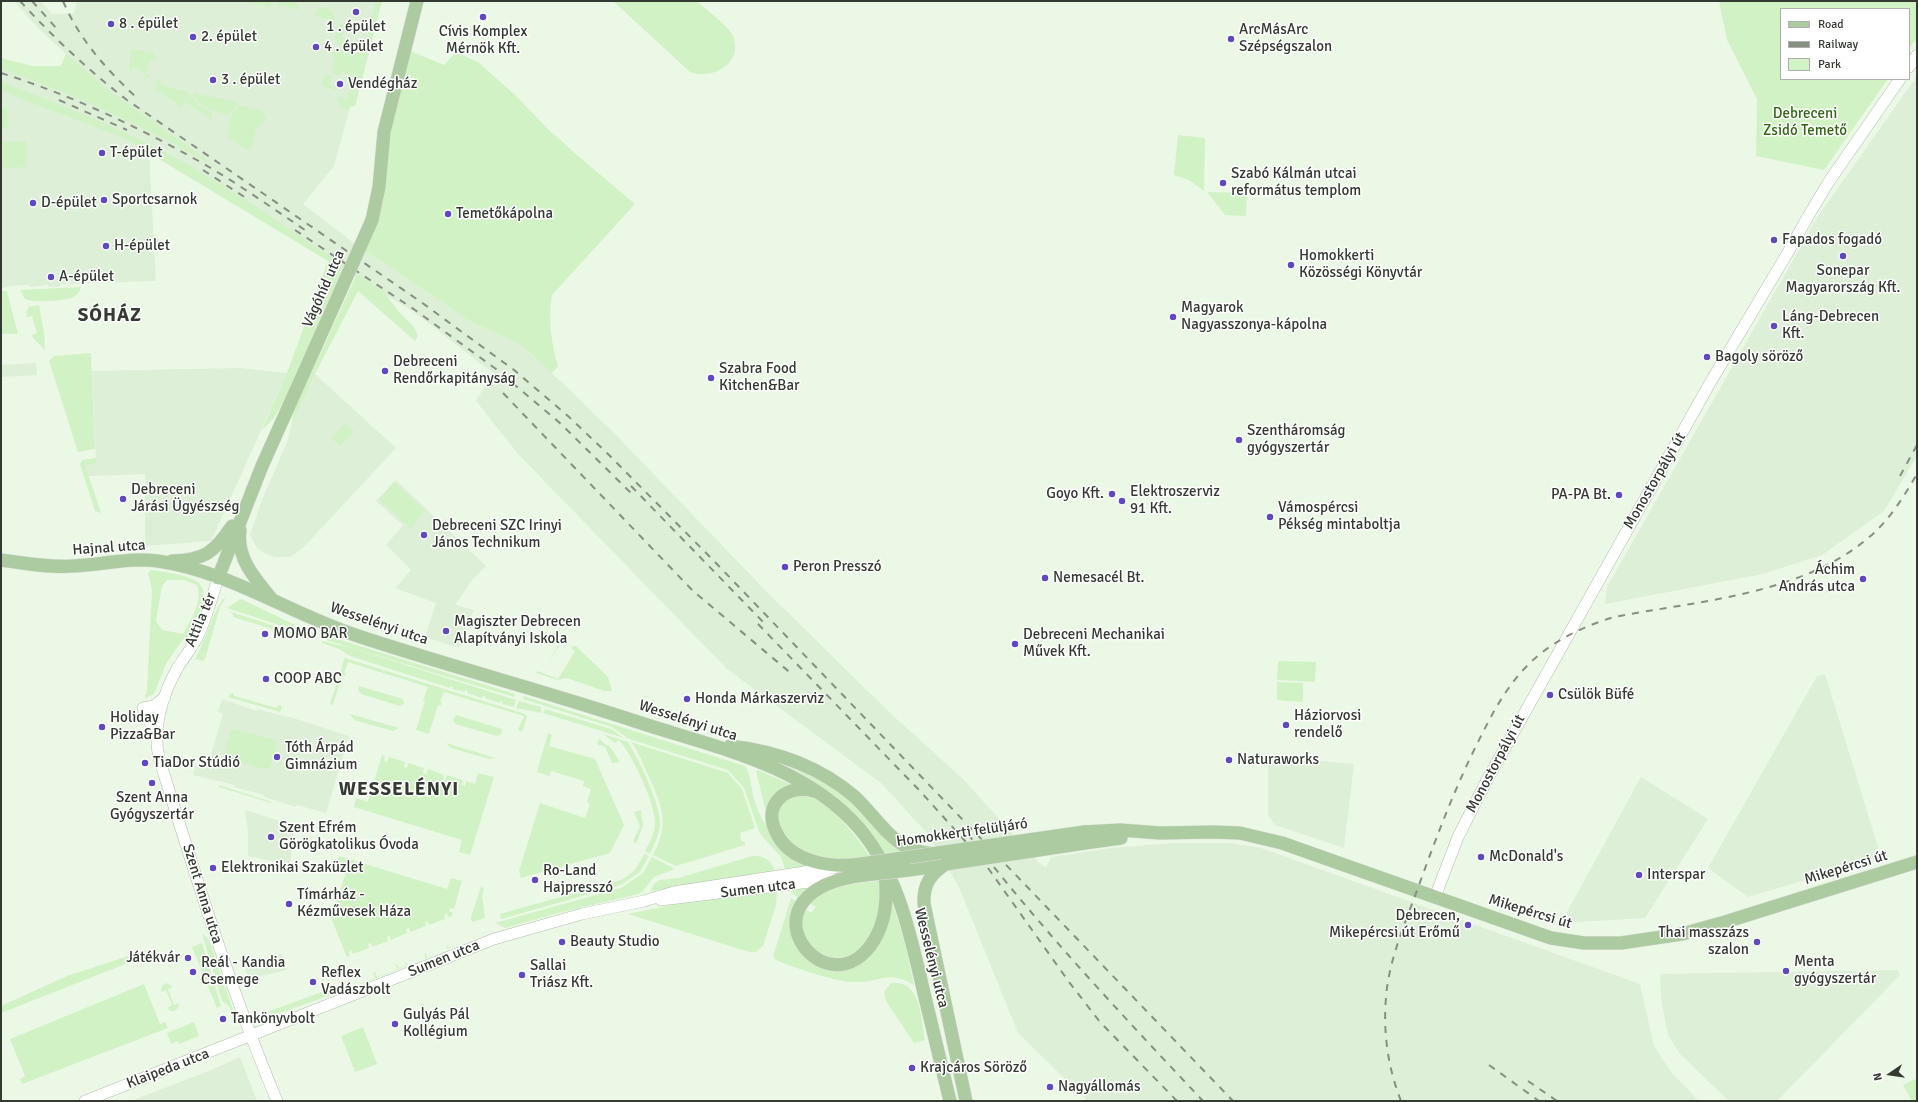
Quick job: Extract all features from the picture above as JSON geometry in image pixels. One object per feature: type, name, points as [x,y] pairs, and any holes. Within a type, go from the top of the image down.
[{"type":"main road","name":"Vágóhíd utca","points":[[218,578],[245,508],[372,220],[379,187],[386,125],[417,1]]},
{"type":"main road","points":[[159,561],[193,559],[207,554],[222,541],[245,508]]},
{"type":"main road","points":[[245,508],[239,538],[240,551],[254,577],[272,600]]},
{"type":"main road","name":"Hajnal utca","points":[[1,560],[68,566],[131,560],[159,561],[218,578]]},
{"type":"main road","name":"Wesselényi utca","points":[[218,578],[313,619],[357,635],[620,716],[774,768],[795,778],[821,794],[858,828],[881,860],[896,892],[906,920],[950,1101]]},
{"type":"main road","points":[[706,744],[748,748],[771,753],[799,763],[823,775],[855,798],[901,843],[913,850],[928,853]]},
{"type":"main road","points":[[821,794],[799,789],[790,791],[781,796],[774,807],[772,816],[774,828],[785,843],[804,857],[846,872]]},
{"type":"main road","name":"Mikepércsi út","points":[[1085,838],[1120,830],[1160,833],[1212,832],[1256,836],[1282,843],[1551,938],[1584,943],[1621,943],[1649,940],[1707,927],[1917,862]]},
{"type":"main road","name":"Homokkerti felüljáró","points":[[846,872],[928,853],[1085,838]]},
{"type":"main road","name":"Homokkerti felüljáró","points":[[863,869],[946,864],[1085,838]]},
{"type":"main road","points":[[846,872],[812,892],[801,904],[797,914],[797,932],[806,950],[817,959],[831,964],[842,964],[857,958],[867,950],[877,935],[883,922],[886,903],[886,883],[881,860]]},
{"type":"main road","points":[[946,864],[932,874],[927,882],[924,894],[924,904],[966,1101]]},
{"type":"street","points":[[1910,66],[1917,56]]},
{"type":"street","name":"Monostorpályi út","points":[[1435,897],[1458,837],[1488,778],[1707,389],[1830,180],[1899,80]]},
{"type":"street","name":"Attila tér","points":[[171,682],[193,645],[204,622],[218,578]]},
{"type":"street","name":"Szent Anna utca","points":[[171,682],[166,696],[157,736],[160,758],[211,925],[250,1036],[277,1101]]},
{"type":"street","points":[[157,736],[143,708],[154,706],[166,696]]},
{"type":"street","name":"Sumen utca","points":[[250,1036],[494,939],[582,914],[644,901],[675,900],[846,872]]},
{"type":"street","name":"Klaipeda utca","points":[[85,1101],[250,1036]]},
{"type":"shaded area","points":[[14,1],[41,1],[52,14],[74,13],[77,1],[382,1],[355,106],[350,107],[334,166],[303,204],[364,251],[466,319],[521,345],[615,434],[765,590],[889,712],[964,780],[1038,862],[1046,868],[1051,857],[1111,848],[1174,843],[1230,843],[1261,848],[1640,984],[1654,1046],[1671,1072],[1699,1101],[1088,1101],[1018,1033],[959,887],[926,832],[881,783],[727,669],[519,455],[476,401],[493,373],[414,312],[149,153],[156,281],[60,284],[59,287],[49,287],[48,285],[30,287],[29,285],[1,288],[1,58],[32,66],[61,66],[66,54],[37,27]]},
{"type":"shaded area","points":[[1917,76],[1917,456],[1884,511],[1822,555],[1763,574],[1605,604],[1607,587],[1818,216]]},
{"type":"shaded area","points":[[36,363],[37,375],[1,377],[1,365]]},
{"type":"shaded area","points":[[239,368],[287,373],[211,541],[145,546],[145,474],[88,476],[85,464],[96,462],[92,371]]},
{"type":"shaded area","points":[[315,374],[396,448],[303,548],[290,557],[275,557],[264,553],[257,548],[250,535],[262,500],[287,442],[291,427]]},
{"type":"shaded area","name":"Debreceni SZC Irinyi János Technikum","points":[[396,480],[486,566],[472,580],[455,605],[474,610],[466,625],[459,648],[425,637],[436,603],[395,588],[411,570],[386,545],[403,525],[376,501]]},
{"type":"shaded area","points":[[1825,674],[1881,857],[1748,897],[1708,868],[1817,676]]},
{"type":"shaded area","name":"Tóth Árpád Gimnázium","points":[[222,699],[257,711],[258,709],[287,716],[349,736],[326,813],[297,805],[296,807],[264,797],[264,795],[234,787],[235,785],[193,775],[196,765],[207,768],[223,714],[218,712]]},
{"type":"shaded area","points":[[1268,756],[1354,764],[1344,848],[1275,825],[1268,815]]},
{"type":"shaded area","points":[[1641,777],[1708,819],[1645,918],[1561,923]]},
{"type":"shaded area","name":"Szent Efrém Görögkatolikus Óvoda","points":[[245,810],[295,826],[290,865],[248,856],[248,831]]},
{"type":"shaded area","points":[[282,954],[287,970],[249,979],[243,964]]},
{"type":"shaded area","points":[[1898,970],[1900,975],[1777,1101],[1729,1101],[1680,1054],[1668,1035],[1661,999],[1660,974]]},
{"type":"shaded area","points":[[240,1057],[257,1101],[131,1101],[211,1070]]},
{"type":"green space","points":[[244,1],[273,1],[273,2],[269,7]]},
{"type":"green space","points":[[279,1],[294,2],[298,5],[299,10],[277,4]]},
{"type":"green space","points":[[376,1],[382,1],[355,106],[350,106],[349,110],[340,108],[337,96],[347,99],[353,76],[341,72],[340,75],[332,73],[329,86],[336,88],[336,90],[325,87],[321,83],[326,74],[331,77],[335,57],[331,53],[337,49],[358,53],[367,51],[370,41],[368,32],[369,25]]},
{"type":"green space","points":[[613,1],[697,1],[722,22],[733,36],[735,45],[734,54],[724,67],[717,71],[708,74],[690,72]]},
{"type":"green space","name":"Debreceni Zsidó Temető","points":[[1719,1],[1917,1],[1917,38],[1910,48],[1910,8],[1780,8],[1780,80],[1887,80],[1824,170],[1756,156],[1757,99],[1727,40]]},
{"type":"green space","points":[[322,7],[332,11],[335,21],[315,16],[317,9]]},
{"type":"green space","points":[[339,23],[345,26],[342,38],[361,43],[364,35],[366,42],[364,47],[356,49],[338,44],[335,39]]},
{"type":"green space","points":[[131,49],[149,53],[150,49],[155,56],[155,60],[150,59],[146,74],[151,76],[150,77],[145,79],[143,78],[145,74],[134,67],[131,71],[129,68]]},
{"type":"green space","points":[[408,50],[444,65],[456,52],[478,62],[515,95],[550,131],[635,204],[552,295],[550,313],[551,330],[558,366],[552,373],[521,345],[466,319],[364,251]]},
{"type":"green space","points":[[66,54],[103,86],[224,172],[143,128],[87,102],[1,69],[1,58],[32,66],[61,66]]},
{"type":"green space","points":[[157,80],[161,81],[160,85],[188,92],[182,107],[157,90],[155,85]]},
{"type":"green space","points":[[1,82],[98,120],[169,154],[231,190],[345,266],[282,404],[266,427],[262,430],[287,373],[328,261],[126,139],[1,91]]},
{"type":"green space","points":[[189,93],[198,105],[212,113],[212,120],[186,102]]},
{"type":"green space","points":[[194,93],[236,102],[237,104],[229,115],[214,111],[205,106],[197,100],[193,95]]},
{"type":"green space","points":[[239,105],[262,111],[266,119],[256,129],[252,146],[249,151],[227,137],[231,116]]},
{"type":"green space","points":[[1,108],[7,108],[8,128],[1,128]]},
{"type":"green space","points":[[1178,135],[1205,138],[1204,191],[1189,180],[1174,175]]},
{"type":"green space","points":[[26,141],[27,167],[1,168],[1,142]]},
{"type":"green space","points":[[1207,192],[1247,193],[1246,216],[1225,215]]},
{"type":"green space","points":[[357,274],[383,291],[400,313],[414,327],[418,336],[415,341],[358,291],[315,374],[291,427],[294,410]]},
{"type":"green space","points":[[81,287],[78,293],[73,297],[63,300],[49,301],[25,299],[20,290]]},
{"type":"green space","points":[[1,291],[7,291],[18,334],[1,334]]},
{"type":"green space","points":[[39,305],[44,333],[45,350],[33,338],[32,335],[37,333],[32,316],[27,317],[26,312],[29,307]]},
{"type":"green space","points":[[91,353],[95,449],[78,452],[49,361],[54,356]]},
{"type":"green space","points":[[345,423],[354,431],[340,446],[331,438]]},
{"type":"green space","points":[[96,458],[96,463],[85,465],[101,513],[95,511],[80,464],[82,460]]},
{"type":"green space","points":[[394,482],[425,511],[410,528],[379,499]]},
{"type":"green space","points":[[151,570],[190,578],[199,583],[203,588],[204,595],[197,620],[189,635],[186,640],[183,639],[166,664],[154,694],[145,698],[147,689],[152,590],[148,573]],"holes":[[[167,580],[184,580],[197,585],[198,598],[193,616],[183,634],[162,630],[156,621],[162,586]]]},
{"type":"green space","points":[[227,596],[220,607],[205,659],[203,661],[195,659],[214,614]]},
{"type":"green space","points":[[241,599],[295,625],[294,630],[227,608]]},
{"type":"green space","points":[[228,611],[293,632],[292,635],[233,617],[233,614]]},
{"type":"green space","points":[[560,634],[567,637],[568,643],[567,645],[562,641],[548,664],[561,640],[557,636]]},
{"type":"green space","points":[[324,635],[515,694],[514,697],[323,639]]},
{"type":"green space","points":[[322,641],[352,648],[516,700],[514,707],[502,704],[503,702],[500,701],[500,703],[485,698],[485,696],[482,698],[467,693],[468,691],[465,690],[465,692],[452,689],[453,687],[450,686],[450,688],[350,656],[339,649],[322,643]]},
{"type":"green space","points":[[576,646],[608,677],[612,691],[604,691],[567,678],[558,680],[536,673],[538,671],[558,679],[575,651],[571,648]]},
{"type":"green space","points":[[345,657],[525,714],[527,717],[522,732],[518,730],[524,716],[444,692],[440,702],[442,703],[441,705],[438,705],[429,734],[416,730],[425,701],[423,700],[428,687],[348,662],[344,673],[346,673],[345,676],[342,675],[333,705],[330,704]]},
{"type":"green space","points":[[1278,661],[1316,662],[1315,682],[1277,680]]},
{"type":"green space","points":[[1277,682],[1303,683],[1303,702],[1277,700]]},
{"type":"green space","points":[[359,686],[403,699],[404,704],[400,706],[361,694],[358,690]]},
{"type":"green space","points":[[234,693],[234,696],[277,708],[278,705],[282,706],[280,712],[228,697],[230,694]]},
{"type":"green space","points":[[523,696],[745,766],[750,777],[754,799],[763,821],[776,838],[811,866],[786,871],[781,857],[760,834],[744,788],[728,770],[629,739],[612,727],[523,699]]},
{"type":"green space","points":[[519,701],[541,707],[541,713],[516,708]]},
{"type":"green space","points":[[545,709],[611,729],[624,738],[543,713]]},
{"type":"green space","points":[[350,714],[399,728],[393,731],[354,720]]},
{"type":"green space","points":[[456,715],[502,729],[501,734],[497,736],[455,724],[453,720]]},
{"type":"green space","points":[[234,729],[272,739],[277,744],[270,768],[263,769],[225,757],[224,754],[231,730]]},
{"type":"green space","points":[[548,733],[552,735],[549,746],[595,759],[624,825],[610,853],[521,878],[519,871],[540,803],[585,818],[590,804],[587,802],[591,789],[583,786],[584,781],[551,771],[549,776],[537,772]]},
{"type":"green space","points":[[603,734],[628,742],[638,760],[653,794],[657,806],[660,825],[650,854],[645,851],[653,834],[655,822],[647,791],[630,756],[619,740],[615,743]]},
{"type":"green space","points":[[599,739],[611,748],[620,762],[612,763],[605,747],[597,744]]},
{"type":"green space","points":[[631,742],[728,773],[742,789],[755,828],[740,833],[741,841],[745,842],[745,845],[676,866],[653,855],[661,833],[663,824],[662,815],[653,786],[639,754]]},
{"type":"green space","points":[[446,743],[495,758],[490,759],[451,748]]},
{"type":"green space","points":[[382,755],[385,756],[384,761],[387,762],[389,757],[405,762],[404,767],[407,768],[408,763],[424,768],[423,773],[426,774],[428,769],[444,775],[443,779],[445,780],[447,775],[463,780],[462,785],[465,786],[466,781],[475,784],[478,773],[494,777],[470,855],[459,852],[462,840],[354,807],[356,798],[368,802]]},
{"type":"green space","points":[[781,763],[826,780],[908,851],[887,856],[866,827],[841,802],[813,780]]},
{"type":"green space","points":[[758,770],[794,786],[767,816],[756,771]]},
{"type":"green space","points":[[219,785],[272,802],[271,803],[219,787]]},
{"type":"green space","points":[[801,795],[810,796],[817,799],[844,822],[871,858],[829,861],[799,849],[786,839],[775,814],[787,796]]},
{"type":"green space","points":[[641,810],[643,826],[636,844],[633,841],[640,826],[634,812]]},
{"type":"green space","points":[[644,854],[649,856],[640,872],[621,885],[501,919],[500,914],[621,880],[635,869]]},
{"type":"green space","points":[[339,856],[447,889],[451,878],[462,881],[454,909],[450,908],[449,911],[453,913],[452,916],[448,917],[447,913],[444,915],[445,919],[429,925],[427,921],[425,922],[426,926],[410,932],[409,928],[406,929],[407,933],[391,940],[389,936],[387,937],[388,941],[372,947],[371,943],[368,944],[369,948],[353,954],[351,950],[349,952],[350,956],[347,957],[331,918],[347,869],[336,865]]},
{"type":"green space","points":[[752,856],[760,856],[767,859],[774,868],[775,873],[650,891],[655,883],[660,880],[679,878]]},
{"type":"green space","points":[[652,857],[675,869],[654,877],[642,892],[638,894],[558,913],[505,928],[495,923],[621,888],[643,873]]},
{"type":"green space","points":[[881,880],[882,888],[878,926],[853,957],[822,958],[802,937],[803,907],[811,913],[816,907],[809,903],[825,892],[852,884]]},
{"type":"green space","points":[[481,887],[484,888],[482,896],[485,918],[472,922],[471,917]]},
{"type":"green space","points":[[811,887],[800,900],[789,890]]},
{"type":"green space","points":[[777,891],[776,905],[763,946],[756,952],[749,952],[628,914],[677,904]]},
{"type":"green space","points":[[791,898],[798,903],[807,956],[857,963],[892,901],[905,944],[914,985],[904,980],[889,977],[861,982],[844,981],[813,973],[776,960],[773,957]]},
{"type":"green space","points":[[202,933],[209,940],[235,1016],[233,1017],[229,1006],[222,1001]]},
{"type":"green space","points":[[202,943],[221,1006],[217,1008],[192,947]]},
{"type":"green space","points":[[151,950],[156,952],[1,1013],[1,1006],[67,976]]},
{"type":"green space","points":[[404,961],[408,965],[348,989],[267,1018],[266,1016],[267,1012],[341,985],[344,990],[348,988],[346,983],[348,983],[350,988],[375,978],[373,973],[375,972],[377,977],[397,969],[395,964],[399,968],[406,965]]},
{"type":"green space","points":[[166,983],[173,987],[168,989],[174,1005],[179,1003],[178,1008],[174,1011],[167,1008],[172,1005],[166,990],[161,992],[162,986]]},
{"type":"green space","points":[[891,983],[901,984],[909,988],[914,994],[921,1013],[925,1040],[914,1043],[886,1001],[884,992]]},
{"type":"green space","points":[[144,984],[160,1024],[165,1022],[168,1028],[22,1084],[20,1079],[25,1076],[10,1039]]},
{"type":"green space","points":[[194,1022],[199,1036],[179,1044],[178,1041],[171,1044],[167,1033]]},
{"type":"green space","points":[[363,1027],[377,1064],[355,1072],[341,1036]]},
{"type":"green space","points":[[1915,1079],[1917,1081],[1917,1101],[1912,1101],[1903,1085]]},
{"type":"railway","points":[[20,1],[71,53],[127,100],[421,302],[514,370],[568,416],[608,454],[714,561],[1233,1101]]},
{"type":"railway","points":[[32,1],[57,29]]},
{"type":"railway","points":[[63,1],[70,16],[86,42],[116,78],[139,100]]},
{"type":"railway","points":[[1,73],[76,100],[148,134],[195,159],[251,193],[305,230]]},
{"type":"railway","points":[[59,100],[127,130]]},
{"type":"railway","points":[[203,170],[246,198]]},
{"type":"railway","points":[[295,230],[415,310],[496,369],[561,424],[634,496]]},
{"type":"railway","points":[[503,393],[693,591],[793,675]]},
{"type":"railway","points":[[1900,476],[1917,445]]},
{"type":"railway","points":[[1401,1101],[1396,1089],[1390,1063],[1385,1024],[1386,997],[1394,954],[1432,850],[1459,782],[1491,717],[1516,678],[1533,660],[1554,644],[1577,631],[1602,621],[1614,617],[1746,593],[1811,573],[1840,558],[1875,532],[1889,517],[1917,474]]},
{"type":"railway","points":[[631,486],[766,625]]},
{"type":"railway","points":[[758,624],[920,791],[974,851]]},
{"type":"railway","points":[[968,834],[995,869],[1053,937],[1112,1004],[1203,1101]]},
{"type":"railway","points":[[988,868],[1069,982],[1100,1022],[1177,1101]]},
{"type":"railway","points":[[1489,1065],[1539,1101]]},
{"type":"railway","points":[[1528,1081],[1557,1101]]},
{"type":"place","name":"1 . épület","points":[[356,12]]},
{"type":"place","name":"Cívis Komplex Mérnök Kft.","points":[[483,17]]},
{"type":"place","name":"8 . épület","points":[[111,24]]},
{"type":"place","name":"2. épület","points":[[193,37]]},
{"type":"place","name":"ArcMásArc Szépségszalon","points":[[1231,39]]},
{"type":"place","name":"4 . épület","points":[[316,47]]},
{"type":"place","name":"3 . épület","points":[[213,80]]},
{"type":"place","name":"Vendégház","points":[[340,84]]},
{"type":"place","name":"T-épület","points":[[102,153]]},
{"type":"place","name":"Szabó Kálmán utcai református templom","points":[[1223,183]]},
{"type":"place","name":"Sportcsarnok","points":[[104,200]]},
{"type":"place","name":"D-épület","points":[[33,203]]},
{"type":"place","name":"Temetőkápolna","points":[[448,214]]},
{"type":"place","name":"Fapados fogadó","points":[[1774,240]]},
{"type":"place","name":"H-épület","points":[[106,246]]},
{"type":"place","name":"Sonepar Magyarország Kft.","points":[[1843,256]]},
{"type":"place","name":"Homokkerti Közösségi Könyvtár","points":[[1291,265]]},
{"type":"place","name":"A-épület","points":[[51,277]]},
{"type":"place","name":"Magyarok Nagyasszonya-kápolna","points":[[1173,317]]},
{"type":"place","name":"Láng-Debrecen Kft.","points":[[1774,326]]},
{"type":"place","name":"Bagoly söröző","points":[[1707,357]]},
{"type":"place","name":"Debreceni Rendőrkapitányság","points":[[385,371]]},
{"type":"place","name":"Szabra Food Kitchen&Bar","points":[[711,378]]},
{"type":"place","name":"Szentháromság gyógyszertár","points":[[1239,440]]},
{"type":"place","name":"Goyo Kft.","points":[[1112,494]]},
{"type":"place","name":"PA-PA Bt.","points":[[1619,495]]},
{"type":"place","name":"Debreceni Járási Ügyészség","points":[[123,499]]},
{"type":"place","name":"Elektroszerviz 91 Kft.","points":[[1122,501]]},
{"type":"place","name":"Vámospércsi Pékség mintaboltja","points":[[1270,517]]},
{"type":"place","name":"Debreceni SZC Irinyi János Technikum","points":[[424,535]]},
{"type":"place","name":"Peron Presszó","points":[[785,567]]},
{"type":"place","name":"Nemesacél Bt.","points":[[1045,578]]},
{"type":"place","name":"Áchim András utca","points":[[1863,579]]},
{"type":"place","name":"Magiszter Debrecen Alapítványi Iskola","points":[[446,631]]},
{"type":"place","name":"MOMO BAR","points":[[265,634]]},
{"type":"place","name":"Debreceni Mechanikai Művek Kft.","points":[[1015,644]]},
{"type":"place","name":"COOP ABC","points":[[266,679]]},
{"type":"place","name":"Csülök Büfé","points":[[1550,695]]},
{"type":"place","name":"Honda Márkaszerviz","points":[[687,699]]},
{"type":"place","name":"Háziorvosi rendelő","points":[[1286,725]]},
{"type":"place","name":"Holiday Pizza&Bar","points":[[102,727]]},
{"type":"place","name":"Tóth Árpád Gimnázium","points":[[277,757]]},
{"type":"place","name":"Naturaworks","points":[[1229,760]]},
{"type":"place","name":"TiaDor Stúdió","points":[[145,763]]},
{"type":"place","name":"Szent Anna Gyógyszertár","points":[[152,783]]},
{"type":"place","name":"Szent Efrém Görögkatolikus Óvoda","points":[[271,837]]},
{"type":"place","name":"McDonald's","points":[[1481,857]]},
{"type":"place","name":"Elektronikai Szaküzlet","points":[[213,868]]},
{"type":"place","name":"Interspar","points":[[1639,875]]},
{"type":"place","name":"Ro-Land Hajpresszó","points":[[535,880]]},
{"type":"place","name":"Tímárház - Kézművesek Háza","points":[[289,904]]},
{"type":"place","name":"Debrecen, Mikepércsi út Erőmű","points":[[1468,925]]},
{"type":"place","name":"Beauty Studio","points":[[562,942]]},
{"type":"place","name":"Thai masszázs szalon","points":[[1757,942]]},
{"type":"place","name":"Játékvár","points":[[188,958]]},
{"type":"place","name":"Menta gyógyszertár","points":[[1786,971]]},
{"type":"place","name":"Reál - Kandia Csemege","points":[[193,972]]},
{"type":"place","name":"Sallai Triász Kft.","points":[[522,975]]},
{"type":"place","name":"Reflex Vadászbolt","points":[[313,982]]},
{"type":"place","name":"Tankönyvbolt","points":[[223,1019]]},
{"type":"place","name":"Gulyás Pál Kollégium","points":[[395,1024]]},
{"type":"place","name":"Krajcáros Söröző","points":[[912,1068]]},
{"type":"place","name":"Nagyállomás","points":[[1050,1087]]},
{"type":"district","name":"SÓHÁZ","points":[[110,316]]},
{"type":"district","name":"WESSELÉNYI","points":[[399,790]]}]
